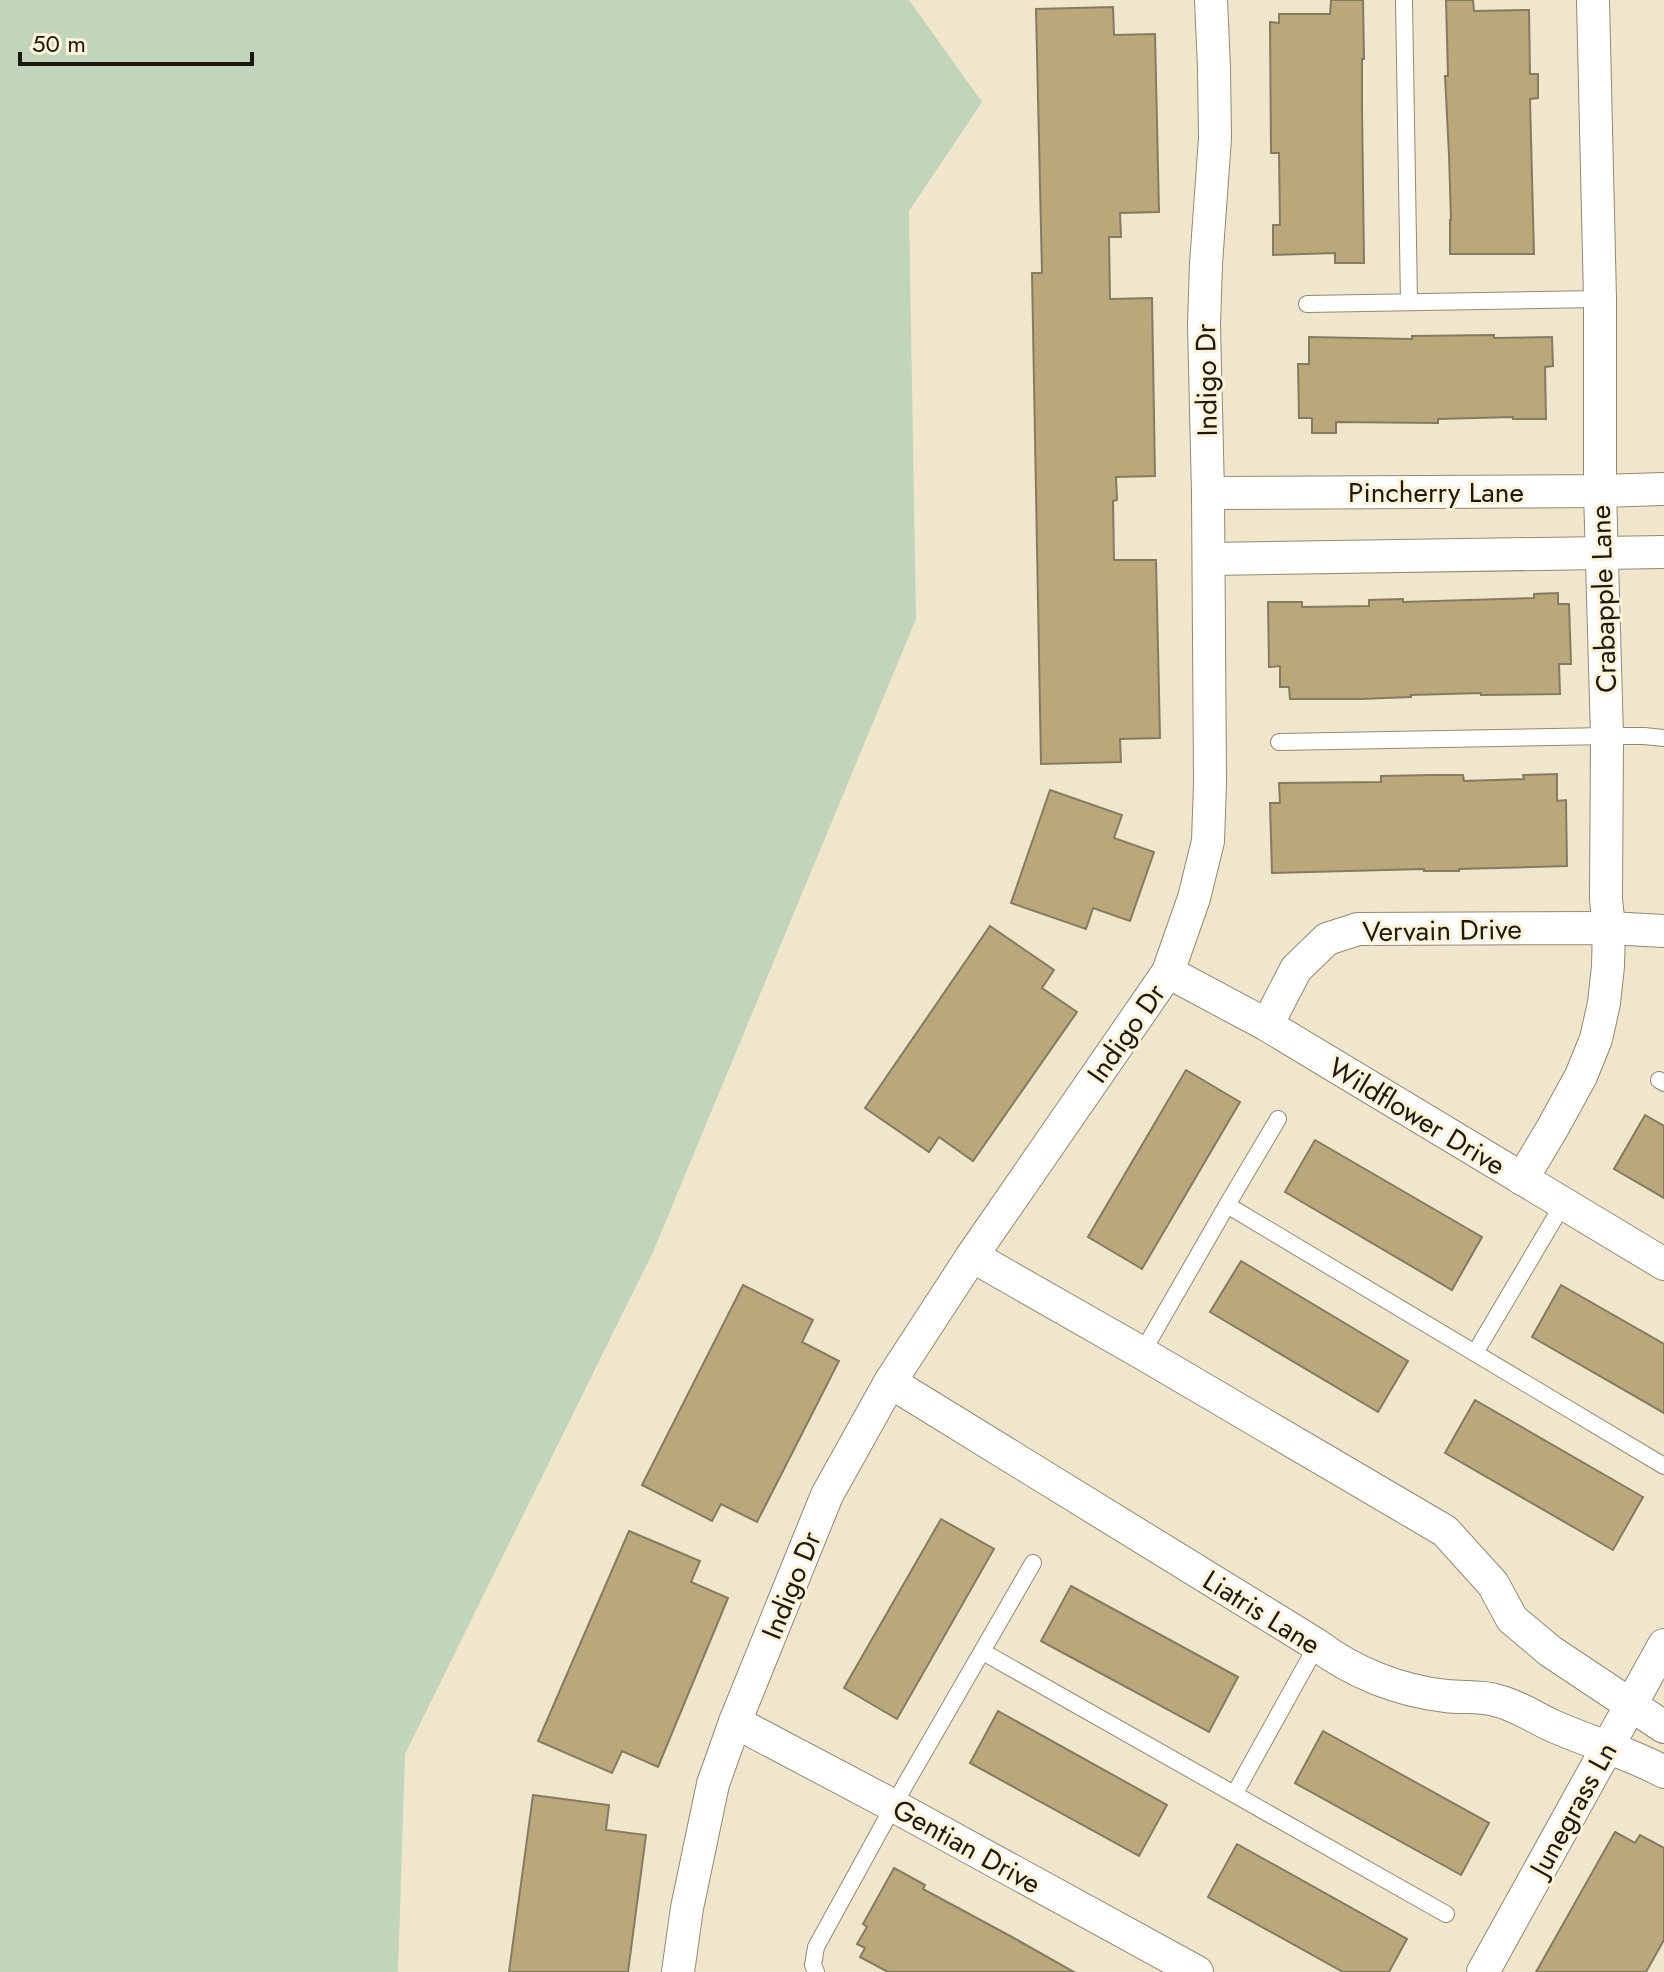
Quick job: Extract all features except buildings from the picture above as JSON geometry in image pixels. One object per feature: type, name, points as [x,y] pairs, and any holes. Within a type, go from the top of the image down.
[{"type":"street","name":"Indigo Dr","points":[[678,1972],[689,1895],[713,1784],[827,1495],[890,1382],[972,1256],[1168,972],[1194,898],[1208,841],[1210,783],[1204,325],[1215,138],[1211,0]]},
{"type":"street","name":"Crabapple Lane","points":[[1522,1179],[1567,1103],[1596,1039],[1604,1003],[1609,928],[1606,899],[1607,736],[1593,0]]},
{"type":"street","name":"Pincherry Lane","points":[[1208,493],[1664,489]]},
{"type":"street","points":[[1209,559],[1664,552]]},
{"type":"street","name":"Vervain Drive","points":[[1267,1025],[1296,969],[1327,939],[1358,929],[1609,928],[1664,931]]},
{"type":"street","name":"Wildflower Drive","points":[[1168,972],[1267,1025],[1664,1264]]},
{"type":"street","points":[[972,1256],[1445,1531],[1493,1584],[1512,1619],[1550,1651],[1664,1727]]},
{"type":"street","name":"Liatris Lane","points":[[890,1382],[1317,1645],[1336,1660],[1409,1690],[1492,1699],[1522,1708],[1551,1725],[1644,1761],[1664,1772]]},
{"type":"street","name":"Junegrass Ln","points":[[1483,1972],[1664,1645]]},
{"type":"street","name":"Gentian Drive","points":[[735,1722],[1197,1972]]},
{"type":"lane","points":[[1404,0],[1409,302]]},
{"type":"lane","points":[[1307,304],[1600,299]]},
{"type":"lane","points":[[1279,742],[1607,736],[1664,738]]},
{"type":"lane","points":[[1142,1353],[1278,1119]]},
{"type":"lane","points":[[1475,1353],[1563,1204]]},
{"type":"lane","points":[[1227,1205],[1664,1466]]},
{"type":"lane","points":[[816,1972],[813,1965],[816,1947],[1033,1563]]},
{"type":"lane","points":[[1235,1793],[1317,1645]]},
{"type":"lane","points":[[983,1652],[1446,1914]]},
{"type":"green space","points":[[0,0],[909,0],[982,102],[909,211],[916,619],[653,1252],[405,1754],[398,1972],[0,1972]]}]
